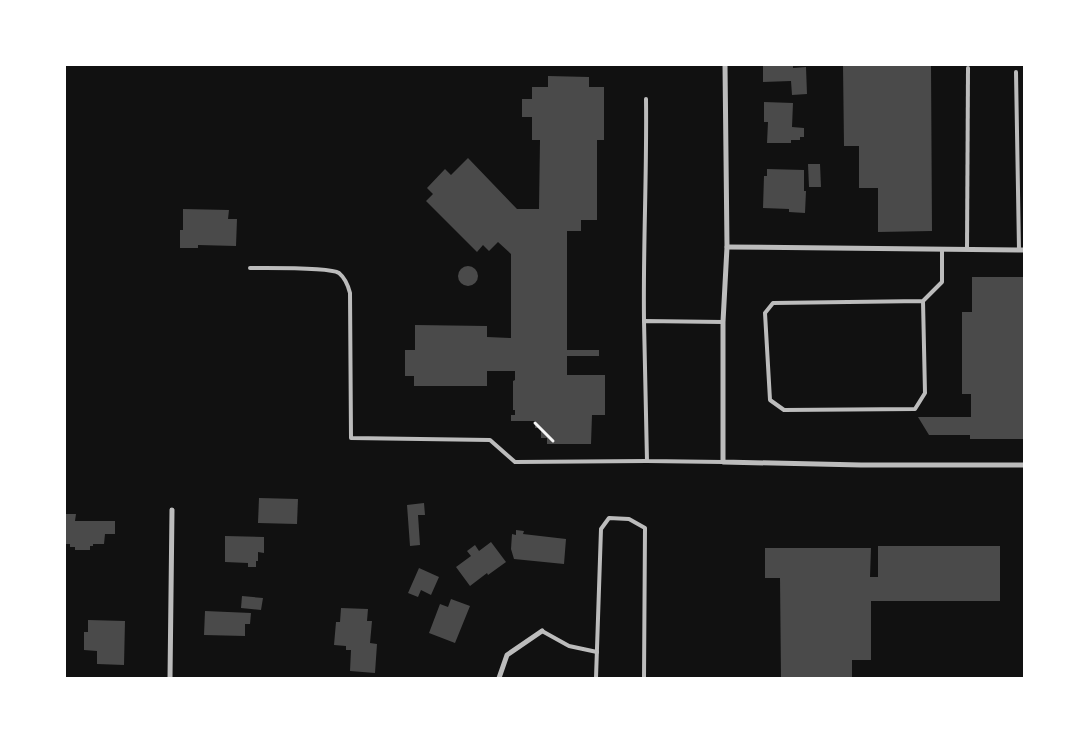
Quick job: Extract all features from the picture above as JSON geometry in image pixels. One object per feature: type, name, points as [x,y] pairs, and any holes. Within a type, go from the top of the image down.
[{"type":"street","points":[[725,65],[727,247],[723,322],[722,462],[861,465],[1024,465]]},
{"type":"street","points":[[727,247],[1021,250]]},
{"type":"street","points":[[170,678],[172,510]]},
{"type":"street","points":[[499,678],[507,655],[542,631]]},
{"type":"lane","points":[[967,249],[968,68]]},
{"type":"lane","points":[[1016,72],[1021,250]]},
{"type":"lane","points":[[646,99],[644,321],[647,461]]},
{"type":"lane","points":[[1018,174],[1024,174]]},
{"type":"lane","points":[[923,301],[925,394],[915,409],[784,410],[770,400],[765,313],[773,303],[923,301],[942,282],[942,249]]},
{"type":"lane","points":[[250,268],[324,269],[338,272],[348,283],[350,293],[351,438],[490,440],[514,462],[722,462]]},
{"type":"lane","points":[[644,321],[723,322]]},
{"type":"lane","points":[[596,678],[601,529],[609,518],[629,519],[645,528],[644,678]]},
{"type":"lane","points":[[542,631],[569,646],[597,652]]},
{"type":"path","points":[[536,423],[553,441]]},
{"type":"building","points":[[763,65],[793,65],[793,68],[806,67],[807,94],[792,95],[791,81],[763,82]]},
{"type":"building","points":[[843,65],[931,65],[932,231],[878,232],[878,188],[859,188],[859,146],[844,146]]},
{"type":"building","points":[[548,76],[589,77],[589,87],[604,87],[604,140],[597,140],[597,220],[581,220],[581,231],[567,231],[567,350],[599,350],[599,356],[567,356],[567,375],[605,375],[605,415],[592,415],[591,444],[547,444],[547,438],[541,438],[541,428],[535,428],[535,421],[511,421],[511,415],[515,415],[515,410],[513,410],[513,381],[515,380],[515,371],[487,371],[487,386],[414,386],[414,376],[405,376],[405,350],[415,350],[415,325],[487,326],[487,337],[511,338],[511,254],[498,242],[489,251],[483,245],[477,252],[426,201],[433,194],[427,188],[445,169],[451,175],[468,158],[517,209],[539,209],[540,140],[532,140],[532,117],[522,117],[522,99],[532,99],[532,87],[548,87]]},
{"type":"building","points":[[764,102],[793,103],[792,127],[804,128],[804,137],[800,137],[800,140],[791,140],[791,143],[767,143],[768,122],[764,122]]},
{"type":"building","points":[[808,164],[820,164],[821,187],[809,187]]},
{"type":"building","points":[[767,169],[804,170],[804,191],[806,191],[805,213],[789,212],[789,209],[763,208],[764,176],[767,176]]},
{"type":"building","points":[[183,209],[229,210],[228,219],[237,219],[236,246],[198,245],[198,248],[180,248],[180,230],[183,230]]},
{"type":"building","points":[[468,266],[475,269],[478,276],[475,283],[468,286],[461,283],[458,276],[461,269]]},
{"type":"building","points":[[972,277],[1024,277],[1024,439],[970,439],[970,435],[929,435],[918,417],[971,417],[971,394],[962,394],[962,312],[972,312]]},
{"type":"building","points":[[259,498],[298,499],[297,524],[258,523]]},
{"type":"building","points":[[424,503],[425,515],[418,515],[420,545],[410,546],[407,505]]},
{"type":"building","points":[[65,514],[76,514],[75,521],[115,521],[115,534],[105,534],[104,544],[93,544],[93,546],[90,546],[90,550],[75,550],[75,547],[70,547],[70,544],[65,544]]},
{"type":"building","points":[[516,530],[524,531],[523,534],[566,539],[564,564],[514,559],[511,549],[512,534],[516,535]]},
{"type":"building","points":[[225,536],[264,537],[264,553],[258,552],[256,567],[248,567],[248,563],[225,562]]},
{"type":"building","points":[[491,542],[506,562],[470,586],[456,567],[471,556],[467,551],[475,545],[479,551]]},
{"type":"building","points":[[878,546],[1000,546],[1000,601],[871,601],[871,660],[852,660],[852,678],[781,678],[780,578],[765,578],[765,548],[871,548],[870,577],[878,577]]},
{"type":"building","points":[[419,568],[439,577],[431,595],[421,590],[418,597],[408,593]]},
{"type":"building","points":[[242,596],[263,598],[261,610],[241,608]]},
{"type":"building","points":[[451,599],[470,606],[455,643],[429,633],[440,604],[448,607]]},
{"type":"building","points":[[341,608],[368,609],[367,621],[372,621],[370,643],[377,644],[375,673],[350,671],[351,650],[346,650],[346,646],[334,645],[336,622],[340,622]]},
{"type":"building","points":[[205,611],[251,613],[250,624],[245,624],[245,636],[204,635]]},
{"type":"building","points":[[88,620],[125,621],[124,665],[97,664],[97,651],[84,650],[84,632],[88,632]]}]
